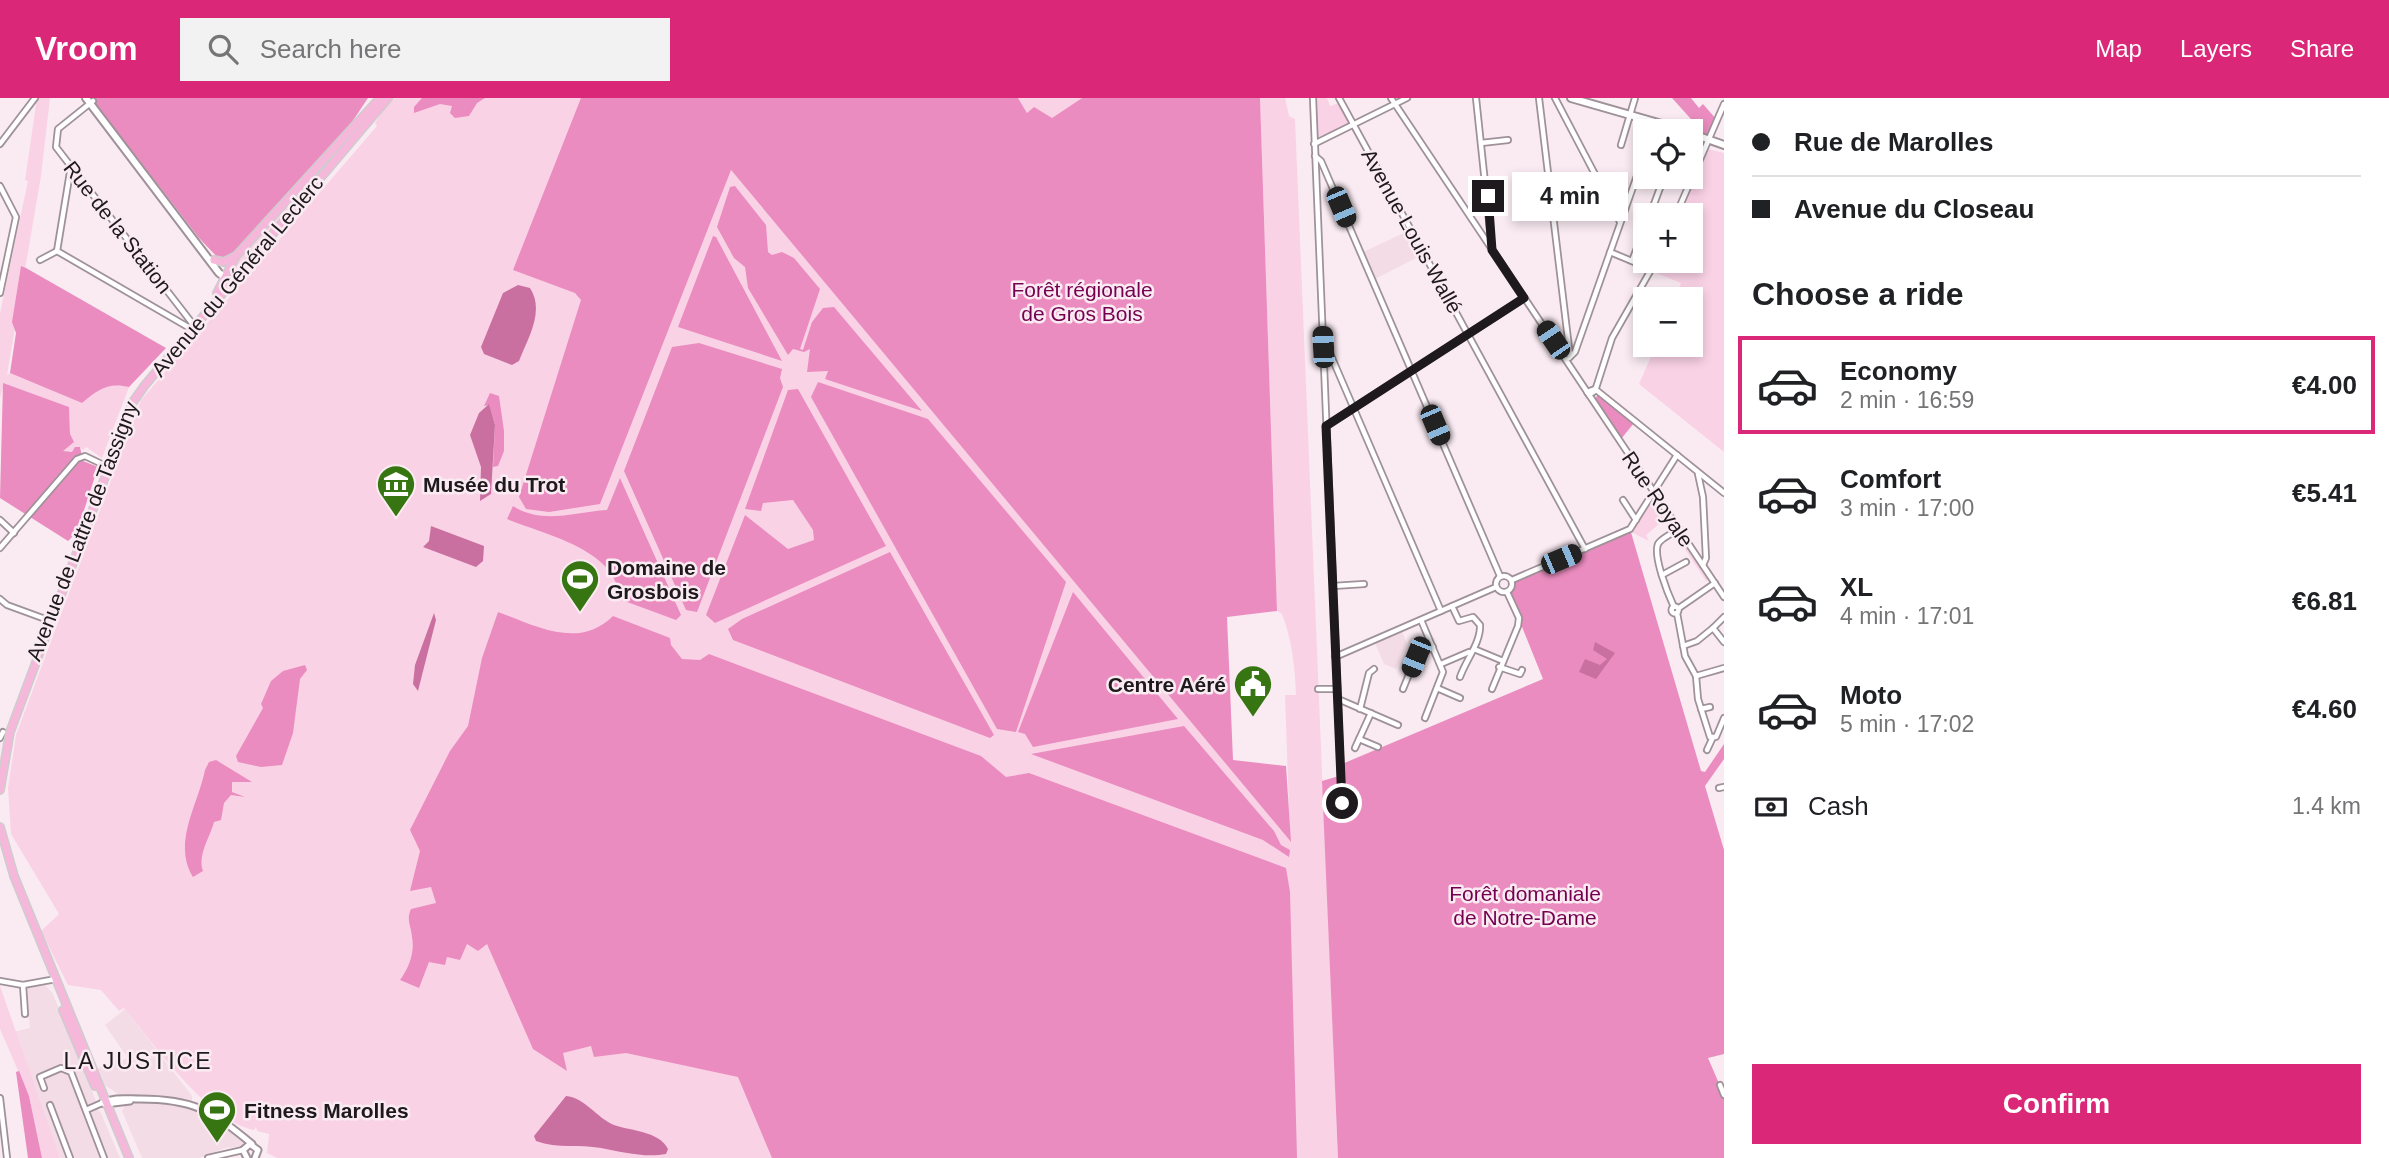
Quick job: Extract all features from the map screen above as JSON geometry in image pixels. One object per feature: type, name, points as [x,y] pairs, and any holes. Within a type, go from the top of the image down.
[{"type":"main road","name":"Avenue de Lattre de Tassigny","points":[[0,754],[48,620],[136,392],[227,278],[236,256],[380,98]]},
{"type":"main road","name":"Avenue du Général Leclerc","points":[[106,467],[125,419],[141,389],[227,278],[388,98]]},
{"type":"main road","points":[[1572,98],[1645,119]]},
{"type":"main road","points":[[90,100],[227,278]]},
{"type":"main road","points":[[1703,136],[1724,145]]},
{"type":"main road","points":[[213,261],[225,262],[236,256]]},
{"type":"main road","points":[[0,790],[10,732],[106,467]]},
{"type":"main road","points":[[0,827],[10,868],[68,1022],[106,1101],[127,1158]]},
{"type":"main road","points":[[0,851],[80,1037],[127,1158]]},
{"type":"street","points":[[0,144],[35,98]]},
{"type":"street","points":[[1313,98],[1342,803]]},
{"type":"street","name":"Avenue Louis Wallé","points":[[1339,98],[1585,549]]},
{"type":"street","name":"Rue Royale","points":[[1391,98],[1524,298],[1568,358],[1583,386],[1591,393],[1724,597]]},
{"type":"street","points":[[1314,144],[1407,98]]},
{"type":"street","points":[[1476,98],[1492,250]]},
{"type":"street","points":[[1539,98],[1568,358]]},
{"type":"street","points":[[1555,98],[1620,223]]},
{"type":"street","points":[[1621,145],[1635,98]]},
{"type":"street","name":"Rue de la Station","points":[[90,100],[58,129],[56,147],[190,325]]},
{"type":"street","points":[[1681,203],[1724,104]]},
{"type":"street","points":[[1481,143],[1508,139]]},
{"type":"street","points":[[1315,156],[1321,161],[1500,576],[1496,587],[1335,657]]},
{"type":"street","points":[[57,251],[71,166]]},
{"type":"street","points":[[0,186],[16,219],[0,293]]},
{"type":"street","points":[[1568,358],[1575,352],[1633,187]]},
{"type":"street","points":[[40,260],[57,251]]},
{"type":"street","points":[[57,251],[190,325]]},
{"type":"street","points":[[1610,252],[1632,261]]},
{"type":"street","points":[[1649,273],[1612,338],[1591,393],[1677,455],[1724,493]]},
{"type":"street","points":[[1326,426],[1524,298]]},
{"type":"street","points":[[1323,347],[1328,348],[1441,611]]},
{"type":"street","points":[[1500,576],[1511,580],[1630,529],[1677,455]]},
{"type":"street","points":[[0,548],[77,458],[85,456],[106,467]]},
{"type":"street","points":[[1698,473],[1703,497],[1706,558],[1703,565]]},
{"type":"street","points":[[1623,500],[1636,520]]},
{"type":"street","points":[[0,520],[14,533]]},
{"type":"street","points":[[1672,533],[1658,545],[1662,575],[1677,609],[1683,646],[1696,676],[1700,709],[1708,734],[1713,737]]},
{"type":"street","points":[[1662,575],[1686,562]]},
{"type":"street","points":[[1507,592],[1511,588],[1511,580]]},
{"type":"street","points":[[1677,609],[1715,583]]},
{"type":"street","points":[[1333,586],[1364,584]]},
{"type":"street","points":[[1492,690],[1519,618],[1507,592],[1496,587]]},
{"type":"street","points":[[0,600],[48,620]]},
{"type":"street","points":[[1452,606],[1459,621],[1474,617],[1477,620],[1480,635],[1460,677]]},
{"type":"street","points":[[1683,646],[1713,628],[1724,617]]},
{"type":"street","points":[[1421,620],[1443,672],[1425,718]]},
{"type":"street","points":[[1713,628],[1724,642]]},
{"type":"street","points":[[1403,689],[1416,657],[1433,648]]},
{"type":"street","points":[[1441,664],[1472,650],[1503,661]]},
{"type":"street","points":[[1453,659],[1465,665]]},
{"type":"street","points":[[1499,667],[1520,674],[1522,670]]},
{"type":"street","points":[[1696,676],[1724,668]]},
{"type":"street","points":[[1360,709],[1370,673],[1374,669]]},
{"type":"street","points":[[1437,688],[1460,698]]},
{"type":"street","points":[[1318,690],[1336,689]]},
{"type":"street","points":[[1338,699],[1398,725]]},
{"type":"street","points":[[1700,709],[1710,706]]},
{"type":"street","points":[[1355,748],[1371,713]]},
{"type":"street","points":[[1707,750],[1713,737],[1721,729],[1724,718]]},
{"type":"street","points":[[0,738],[3,732]]},
{"type":"street","points":[[1359,739],[1378,747]]},
{"type":"street","points":[[0,981],[23,985],[54,980]]},
{"type":"street","points":[[23,985],[25,1014]]},
{"type":"street","points":[[44,1088],[40,1077],[61,1068],[68,1069],[104,1158]]},
{"type":"street","points":[[1720,1085],[1724,1095]]},
{"type":"street","points":[[0,1098],[7,1158]]},
{"type":"street","points":[[106,1101],[120,1103],[140,1099]]},
{"type":"street","points":[[86,1110],[106,1101],[140,1099],[174,1100],[193,1104],[232,1130],[246,1152]]},
{"type":"street","points":[[114,1120],[120,1103]]},
{"type":"street","points":[[50,1105],[70,1158]]},
{"type":"street","points":[[208,1158],[257,1149],[257,1157]]},
{"type":"shaded area","points":[[37,98],[50,98],[41,176],[7,375],[10,373],[82,403],[104,388],[115,385],[129,387],[102,458],[86,447],[83,450],[80,447],[73,453],[62,451],[70,434],[69,407],[4,384],[0,399],[0,313],[28,181],[25,180]]},
{"type":"shaded area","name":"Domaine de Grosbois","points":[[391,98],[671,98],[1290,841],[1285,695],[1296,695],[1291,643],[1282,614],[1277,611],[1260,98],[1285,98],[1289,116],[1295,119],[1338,1158],[277,1158],[267,1153],[269,1134],[257,1131],[256,1127],[254,1130],[236,1123],[200,1097],[124,1008],[119,1011],[101,990],[68,985],[41,931],[59,914],[11,834],[8,788],[16,735],[141,400],[377,126],[375,123]]},
{"type":"shaded area","points":[[1018,98],[1082,98],[1052,118],[1027,113]]},
{"type":"shaded area","points":[[1315,98],[1327,98],[1330,106],[1339,103],[1350,124],[1316,138]]},
{"type":"shaded area","points":[[352,136],[237,274],[233,272],[243,253]]},
{"type":"shaded area","points":[[1708,149],[1724,153],[1724,452],[1639,384],[1651,357],[1703,357],[1703,287],[1680,287],[1681,283],[1656,273],[1703,273],[1703,203],[1685,203],[1691,189],[1703,189],[1703,161]]},
{"type":"shaded area","points":[[1408,231],[1422,255],[1375,279],[1363,252]]},
{"type":"shaded area","points":[[518,285],[530,288],[536,306],[530,334],[519,361],[512,365],[484,354],[481,347],[503,293]]},
{"type":"shaded area","points":[[489,404],[495,425],[491,494],[480,501],[481,467],[470,435],[479,413]]},
{"type":"shaded area","points":[[1656,497],[1710,578],[1706,581],[1665,519],[1646,535],[1649,541],[1631,532]]},
{"type":"shaded area","points":[[431,526],[484,546],[483,561],[476,567],[423,547],[429,541]]},
{"type":"shaded area","points":[[434,613],[436,620],[418,691],[413,684],[415,665]]},
{"type":"shaded area","points":[[1402,631],[1407,644],[1396,669],[1384,664],[1375,643]]},
{"type":"shaded area","points":[[1595,642],[1615,653],[1596,679],[1579,672],[1585,659],[1600,665],[1607,659],[1593,650]]},
{"type":"shaded area","points":[[45,985],[53,994],[96,1101],[93,1105],[101,1113],[120,1158],[60,1158],[13,1032],[30,1028],[26,988]]},
{"type":"shaded area","points":[[0,986],[60,1158],[42,1158],[29,1096],[0,1029]]},
{"type":"shaded area","points":[[125,1009],[192,1096],[192,1106],[206,1112],[243,1142],[243,1146],[225,1148],[199,1158],[142,1158],[122,1111],[125,1106],[118,1094],[105,1085],[98,1068],[128,1058],[105,1025]]},
{"type":"shaded area","points":[[566,1096],[579,1100],[614,1125],[658,1138],[668,1149],[666,1154],[642,1155],[536,1141],[534,1136]]},
{"type":"green space","points":[[91,98],[368,98],[340,140],[232,255],[220,260],[199,238]]},
{"type":"green space","points":[[422,98],[485,98],[477,103],[469,116],[455,118],[450,113],[452,106],[440,104],[414,113],[414,107]]},
{"type":"green space","name":"Forêt régionale de Gros Bois","points":[[581,98],[1018,98],[1027,113],[1034,107],[1052,118],[1082,98],[1260,98],[1277,611],[1227,617],[1233,760],[1286,766],[1291,842],[731,170],[600,504],[549,512],[526,509],[519,497],[581,300],[575,293],[513,270]]},
{"type":"green space","points":[[1672,98],[1691,98],[1699,108],[1703,104],[1716,119],[1708,138],[1703,132],[1703,119],[1691,119]]},
{"type":"green space","points":[[735,186],[766,225],[768,252],[772,255],[782,252],[794,258],[820,289],[800,349],[803,350],[812,322],[823,308],[834,307],[922,411],[825,379],[828,371],[807,372],[810,349],[804,352],[793,349],[788,355],[748,288],[745,267],[734,258],[717,227],[730,187]]},
{"type":"green space","points":[[713,236],[716,237],[782,361],[678,327]]},
{"type":"green space","points":[[21,266],[166,348],[129,387],[115,385],[104,388],[82,403],[10,373],[16,333],[12,322]]},
{"type":"green space","points":[[699,343],[782,369],[780,378],[783,387],[697,612],[686,610],[624,471],[672,347]]},
{"type":"green space","points":[[818,382],[928,419],[1066,582],[1016,732],[997,729],[811,397]]},
{"type":"green space","points":[[3,383],[69,407],[70,434],[74,442],[63,451],[72,452],[75,447],[80,447],[83,461],[98,467],[77,532],[68,541],[0,498]]},
{"type":"green space","points":[[798,389],[886,546],[715,623],[706,615],[745,515],[788,549],[814,540],[813,530],[793,500],[763,503],[761,511],[745,509],[788,390]]},
{"type":"green space","points":[[490,393],[499,396],[504,431],[504,451],[498,466],[493,467],[495,425],[489,405],[484,406]]},
{"type":"green space","points":[[1598,394],[1634,423],[1621,439],[1595,399]]},
{"type":"green space","points":[[620,478],[681,615],[676,620],[619,599],[616,582],[607,568],[594,556],[560,538],[507,519],[513,506],[524,512],[547,516],[607,510]]},
{"type":"green space","name":"Forêt domaniale de Notre-Dame","points":[[1630,529],[1701,771],[1705,772],[1724,744],[1724,759],[1705,786],[1724,850],[1724,1054],[1708,1058],[1724,1095],[1724,1158],[1338,1158],[1322,781],[1339,776],[1342,764],[1543,679],[1510,597],[1513,582]]},
{"type":"green space","points":[[890,552],[994,735],[990,738],[733,640],[728,629],[742,619]]},
{"type":"green space","points":[[1073,592],[1178,719],[1033,747],[1025,734],[1018,732]]},
{"type":"green space","points":[[498,612],[542,628],[572,633],[586,632],[613,616],[670,638],[671,645],[682,659],[700,660],[709,654],[981,756],[1006,777],[1029,773],[1286,868],[1290,892],[1297,1158],[772,1158],[738,1077],[626,1053],[594,1057],[591,1046],[563,1053],[567,1071],[533,1049],[487,944],[478,951],[467,944],[460,960],[447,957],[445,965],[429,962],[419,988],[400,980],[412,954],[409,920],[411,909],[436,903],[431,887],[410,891],[420,851],[410,830],[450,751],[468,726],[482,658]]},
{"type":"green space","points":[[305,665],[307,670],[300,679],[293,733],[282,765],[261,767],[238,762],[236,756],[263,708],[261,704],[271,681],[283,671]]},
{"type":"green space","points":[[1184,726],[1274,831],[1281,845],[1290,850],[1289,857],[1263,840],[1031,754]]},
{"type":"green space","points":[[216,760],[252,782],[232,782],[232,792],[245,797],[231,795],[224,803],[221,820],[214,822],[205,846],[203,871],[193,877],[185,851],[188,824],[205,770],[209,762]]},
{"type":"green space","points":[[19,1071],[29,1096],[42,1158],[28,1158],[16,1072]]},
{"type":"place","name":"Musée du Trot","points":[[396,518]]},
{"type":"place","name":"Domaine de Grosbois","points":[[580,613]]},
{"type":"place","name":"Centre Aéré","points":[[1253,718]]},
{"type":"place","name":"Fitness Marolles","points":[[217,1144]]},
{"type":"district","name":"LA JUSTICE","points":[[138,1061]]},
{"type":"route","points":[[1342,803],[1326,426],[1524,298],[1492,250],[1488,196]]}]
